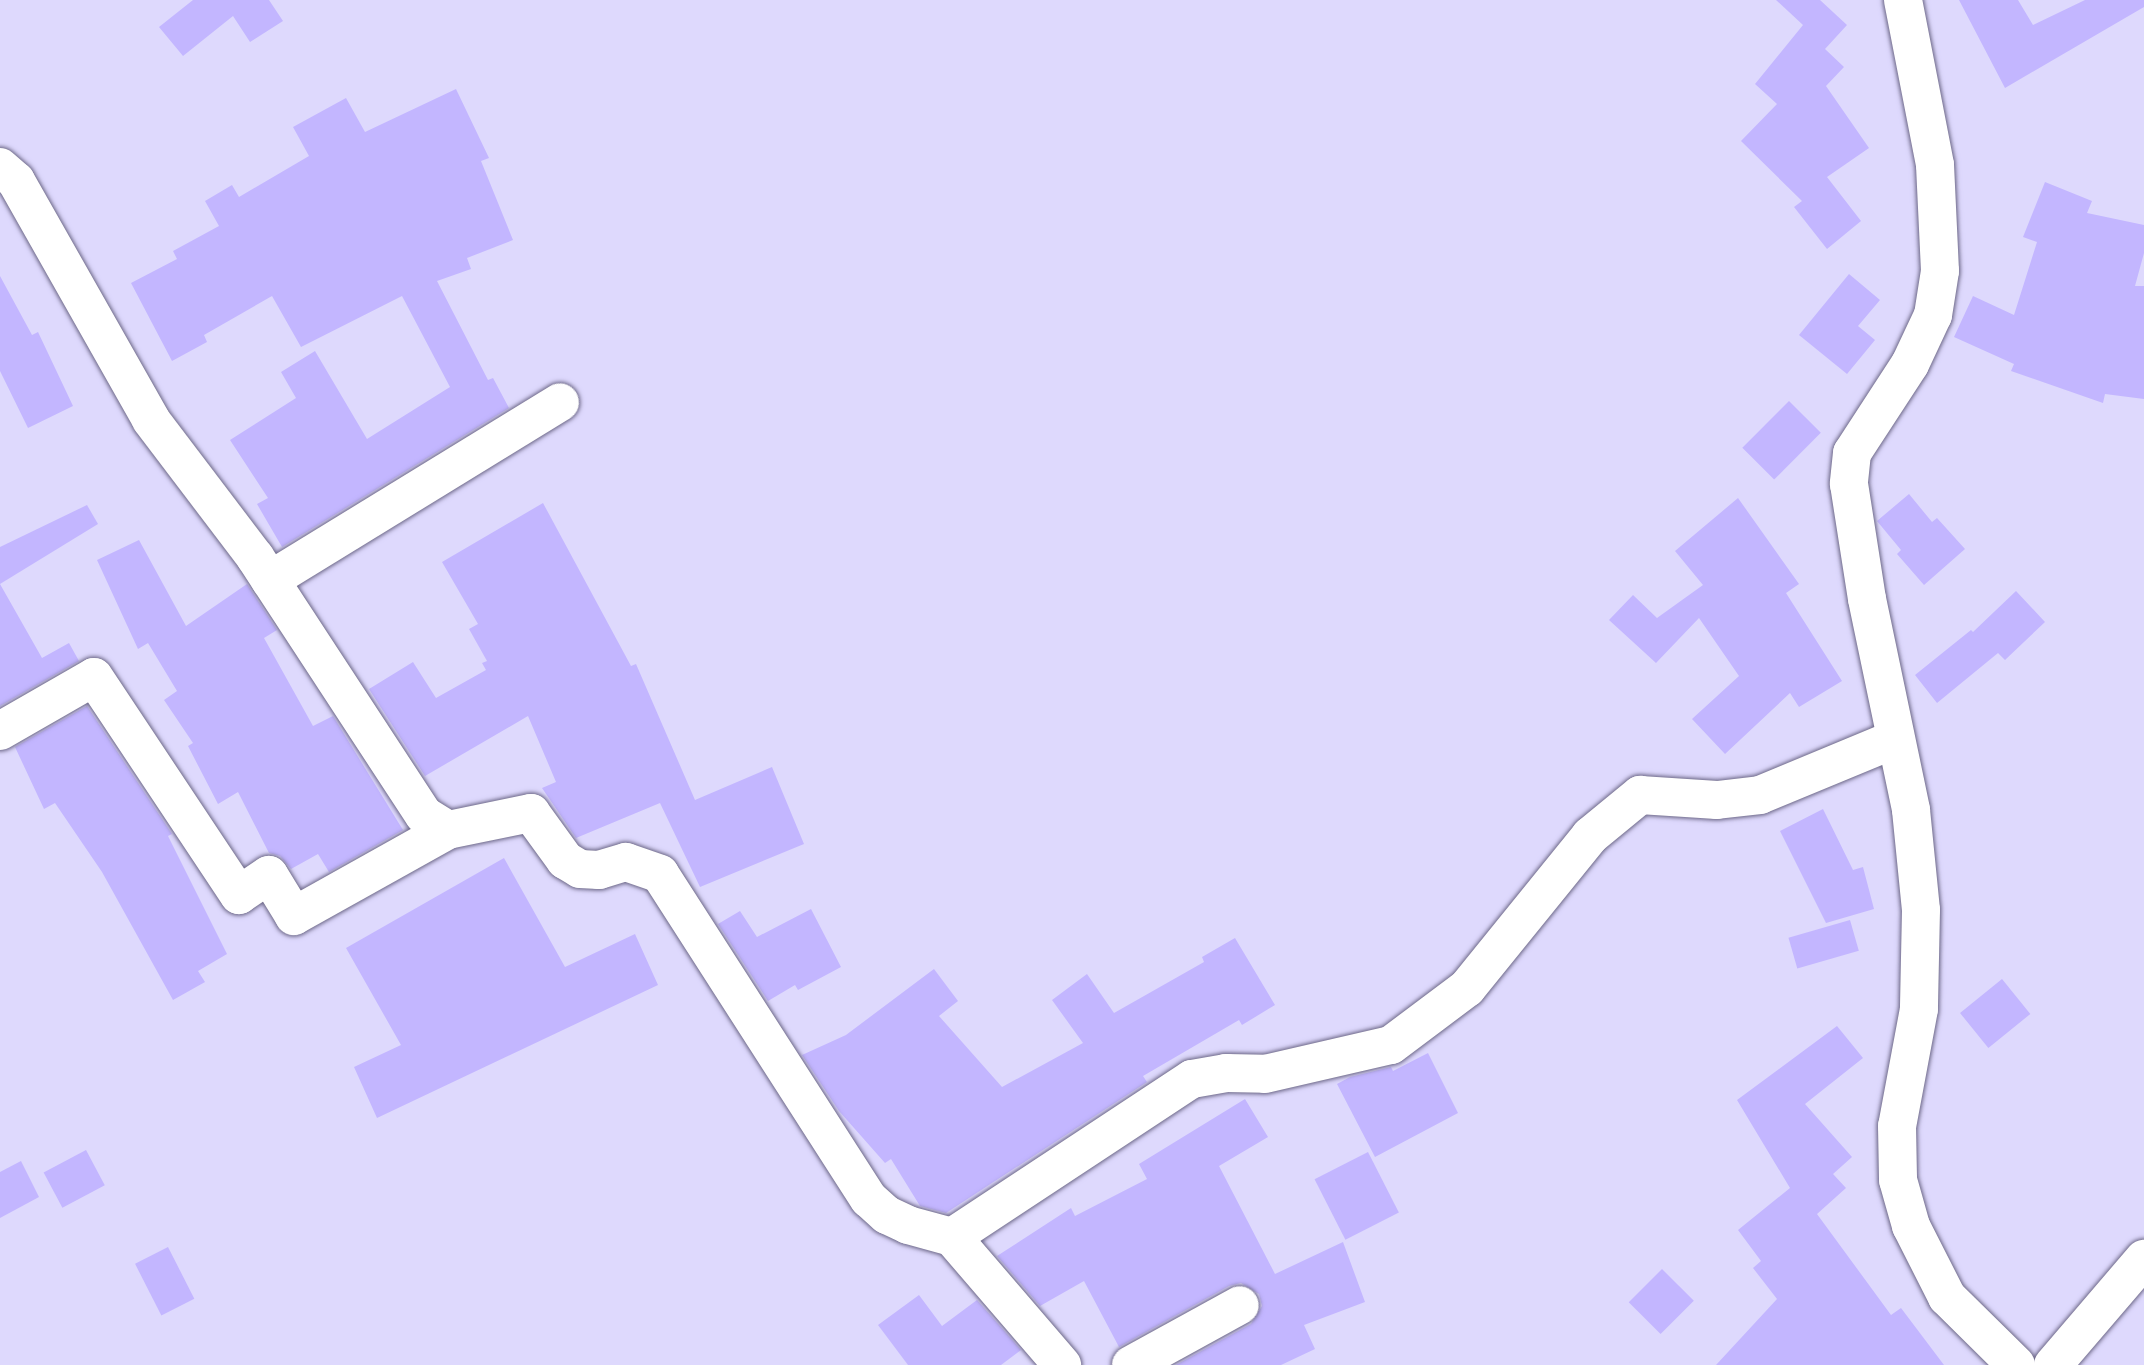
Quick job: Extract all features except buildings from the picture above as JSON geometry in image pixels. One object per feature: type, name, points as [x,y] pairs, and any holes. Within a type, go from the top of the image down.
[{"type":"street","points":[[1903,0],[1935,165],[1940,271],[1933,315],[1910,364],[1852,453],[1849,484],[1895,739],[1911,810],[1921,910],[1919,1009],[1897,1126],[1898,1180],[1911,1226],[1947,1297],[2016,1365]]},
{"type":"street","points":[[0,167],[16,181],[151,420],[270,580],[424,815],[448,830]]},
{"type":"street","points":[[270,580],[560,402]]},
{"type":"street","points":[[0,730],[93,677],[239,895],[269,875],[294,916],[448,830],[531,813],[565,860],[580,869],[599,870],[626,862],[660,874],[869,1199],[887,1215],[908,1225],[952,1237],[1053,1362]]},
{"type":"street","points":[[952,1237],[1192,1079],[1276,1072],[1391,1045],[1467,988],[1590,836],[1640,794],[1717,800],[1760,795],[1895,739]]},
{"type":"street","points":[[2053,1365],[2144,1259]]},
{"type":"street","points":[[1131,1365],[1240,1305]]}]
